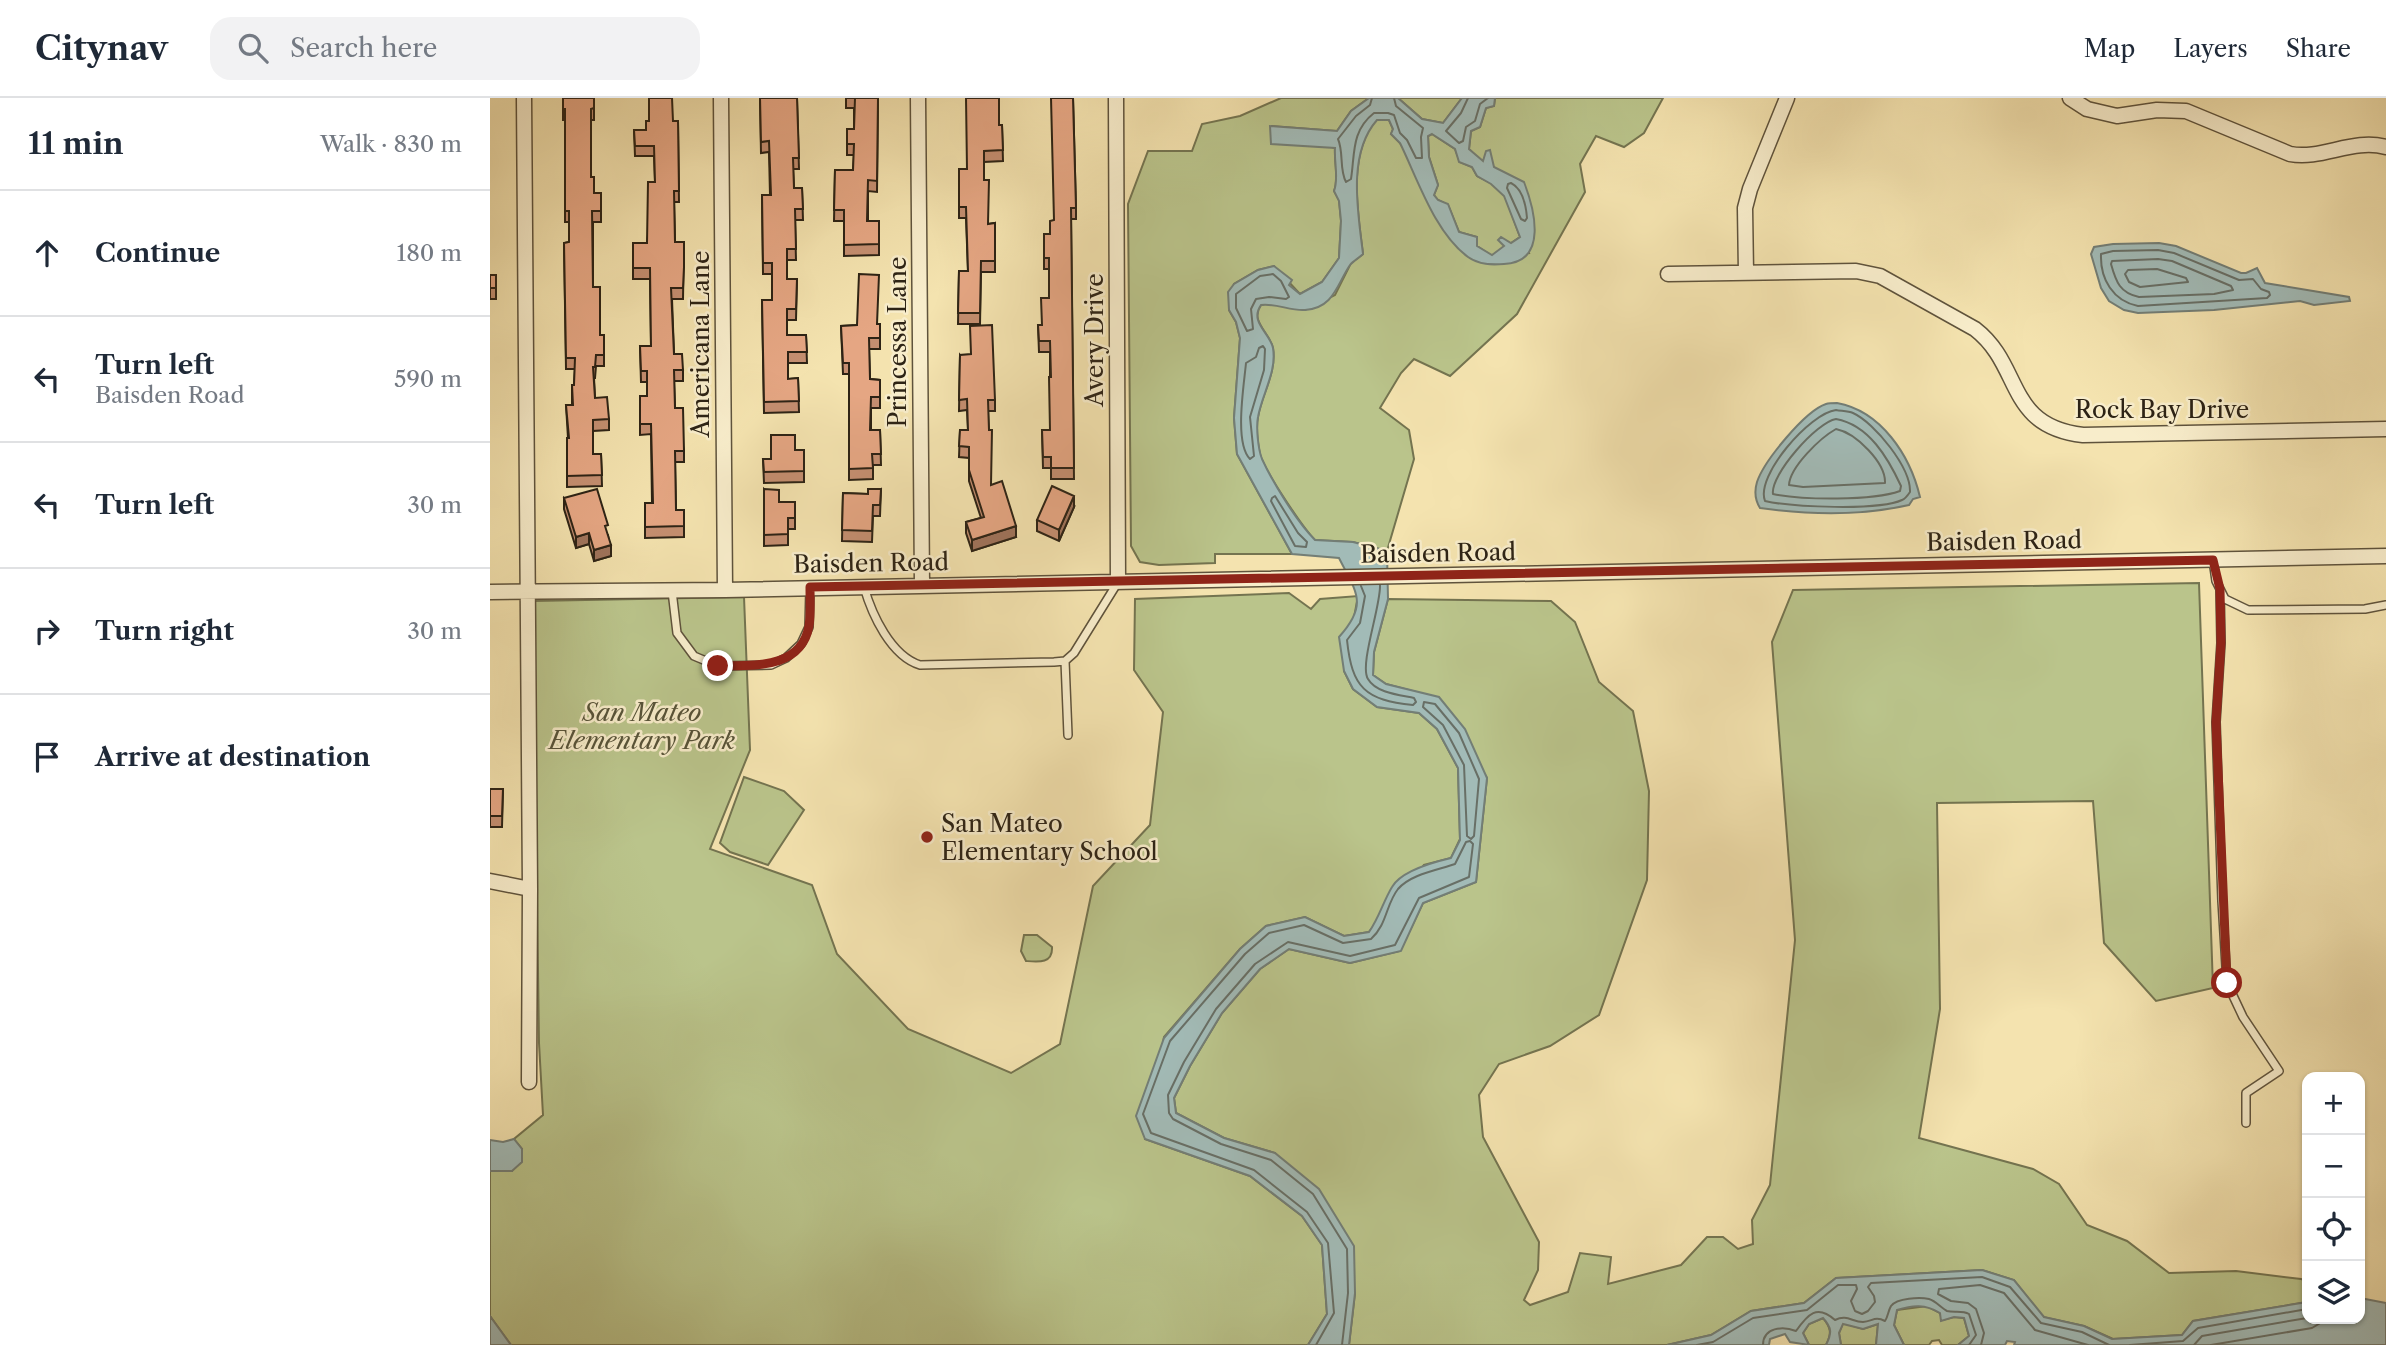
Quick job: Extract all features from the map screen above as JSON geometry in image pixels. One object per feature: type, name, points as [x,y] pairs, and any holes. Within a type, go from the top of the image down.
[{"type":"street","points":[[524,98],[529,1082]]},
{"type":"street","name":"Americana Lane","points":[[721,98],[724,590]]},
{"type":"street","name":"Princessa Lane","points":[[918,98],[922,585]]},
{"type":"street","name":"Avery Drive","points":[[1116,98],[1118,582]]},
{"type":"street","points":[[1746,273],[1745,208],[1749,189],[1787,98]]},
{"type":"street","points":[[2070,98],[2087,109],[2117,116],[2157,110],[2186,111],[2290,154],[2301,156],[2360,144],[2386,148]]},
{"type":"street","name":"Rock Bay Drive","points":[[1668,274],[1856,271],[1880,276],[1975,329],[1986,338],[2022,401],[2035,418],[2047,426],[2067,433],[2083,435],[2386,429]]},
{"type":"street","name":"Baisden Road","points":[[490,592],[724,590],[2386,556]]},
{"type":"street","points":[[490,881],[530,889]]},
{"type":"lane","points":[[2213,560],[2225,600],[2248,610],[2365,609],[2386,605]]},
{"type":"lane","points":[[864,586],[869,606],[885,632],[907,661],[920,664],[1065,661],[1074,653],[1118,582]]},
{"type":"lane","points":[[672,590],[677,634],[694,656],[718,666],[745,666],[771,665],[786,658],[801,644],[809,627],[810,587]]},
{"type":"lane","points":[[2220,589],[2221,643],[2216,722],[2227,983],[2243,1017],[2279,1071],[2246,1093],[2246,1123]]},
{"type":"lane","points":[[1065,661],[1068,735]]},
{"type":"green space","points":[[1281,98],[1369,98],[1351,111],[1337,131],[1271,126],[1335,148],[1334,191],[1339,200],[1341,221],[1339,258],[1322,282],[1300,294],[1274,266],[1258,270],[1234,284],[1229,310],[1236,322],[1240,338],[1234,418],[1237,454],[1292,554],[1215,554],[1215,563],[1159,565],[1140,562],[1131,546],[1128,204],[1148,151],[1192,151],[1202,124],[1240,116]]},
{"type":"green space","points":[[1398,98],[1462,98],[1443,123],[1422,119]]},
{"type":"green space","points":[[1495,98],[1663,98],[1644,133],[1624,147],[1596,136],[1580,164],[1585,192],[1517,314],[1450,376],[1414,359],[1401,373],[1380,408],[1409,430],[1414,459],[1387,551],[1353,542],[1315,540],[1284,498],[1260,454],[1257,421],[1274,357],[1271,343],[1259,322],[1258,311],[1261,305],[1269,303],[1305,310],[1335,295],[1351,263],[1363,254],[1357,202],[1358,167],[1367,134],[1376,120],[1389,120],[1393,129],[1391,134],[1400,143],[1470,258],[1529,253],[1494,167],[1478,159],[1469,149],[1471,131],[1480,127],[1486,108],[1494,106]]},
{"type":"green space","points":[[1432,134],[1455,149],[1460,162],[1472,167],[1477,176],[1491,183],[1505,196],[1520,237],[1492,256],[1477,246],[1477,237],[1459,232],[1448,205],[1434,195],[1438,185],[1429,157],[1428,136]]},
{"type":"green space","points":[[2199,583],[2213,988],[2156,1001],[2104,943],[2093,801],[1937,803],[1940,1009],[1919,1138],[2033,1169],[2059,1184],[2087,1225],[2127,1241],[2169,1273],[2236,1271],[2301,1279],[2302,1303],[2193,1321],[2182,1335],[2113,1339],[2084,1326],[2043,1317],[2014,1280],[1982,1270],[1836,1278],[1804,1303],[1751,1311],[1711,1335],[1667,1345],[1349,1345],[1355,1293],[1275,1153],[1224,1138],[1176,1113],[1174,1098],[1190,1066],[1222,1013],[1260,969],[1289,949],[1350,963],[1400,951],[1423,903],[1476,882],[1487,778],[1439,698],[1386,684],[1373,675],[1374,652],[1388,599],[1551,601],[1575,622],[1599,682],[1633,711],[1649,791],[1647,880],[1599,1015],[1550,1046],[1499,1064],[1479,1095],[1483,1137],[1539,1242],[1538,1270],[1524,1300],[1530,1305],[1568,1292],[1580,1253],[1611,1257],[1608,1284],[1681,1265],[1707,1237],[1723,1237],[1738,1249],[1753,1244],[1752,1220],[1770,1185],[1795,940],[1772,642],[1793,590]]},
{"type":"green space","name":"San Mateo Elementary Park","points":[[1289,593],[1311,609],[1320,599],[1358,596],[1344,671],[1353,689],[1377,707],[1419,713],[1437,729],[1458,768],[1460,839],[1451,858],[1424,865],[1369,932],[1344,936],[1305,917],[1266,926],[1240,949],[1164,1037],[1145,1139],[1250,1176],[1302,1216],[1322,1245],[1327,1314],[1308,1345],[511,1345],[490,1316],[490,1171],[512,1171],[522,1149],[514,1139],[543,1115],[539,1043],[533,601],[744,597],[750,750],[710,849],[812,885],[837,954],[908,1029],[1011,1073],[1060,1044],[1093,886],[1150,825],[1163,712],[1134,670],[1135,599]]},
{"type":"green space","points":[[744,777],[784,791],[804,810],[768,865],[730,852],[720,843]]},
{"type":"green space","points":[[1024,935],[1037,935],[1052,947],[1050,957],[1044,961],[1026,961],[1021,951]]},
{"type":"green space","points":[[1927,1306],[1940,1313],[1942,1320],[1964,1318],[1969,1336],[1958,1345],[1942,1345],[1939,1340],[1932,1341],[1929,1345],[1904,1345],[1894,1325],[1897,1310]]},
{"type":"green space","points":[[1823,1318],[1830,1331],[1826,1345],[1809,1345],[1803,1333],[1809,1324]]},
{"type":"green space","points":[[1843,1323],[1863,1329],[1878,1324],[1876,1345],[1841,1345],[1839,1333]]},
{"type":"water","points":[[1369,98],[1398,98],[1422,119],[1443,123],[1462,98],[1495,98],[1494,106],[1486,108],[1480,127],[1471,131],[1469,149],[1483,161],[1486,151],[1490,150],[1494,167],[1524,182],[1535,232],[1528,254],[1518,261],[1490,264],[1468,257],[1456,247],[1437,220],[1400,143],[1391,134],[1393,129],[1389,120],[1377,120],[1361,149],[1358,166],[1357,202],[1363,254],[1350,265],[1334,294],[1322,305],[1305,310],[1261,305],[1258,311],[1257,317],[1271,343],[1274,357],[1257,421],[1262,459],[1293,513],[1315,540],[1353,542],[1387,551],[1388,599],[1374,652],[1373,675],[1386,684],[1439,697],[1465,729],[1487,778],[1476,882],[1423,903],[1401,951],[1350,963],[1289,949],[1260,969],[1222,1013],[1174,1098],[1176,1113],[1224,1138],[1275,1153],[1319,1189],[1354,1246],[1355,1293],[1349,1345],[1308,1345],[1327,1314],[1322,1245],[1302,1216],[1250,1176],[1145,1139],[1136,1116],[1164,1038],[1240,949],[1266,926],[1305,917],[1344,936],[1369,932],[1396,881],[1418,868],[1451,858],[1460,840],[1458,768],[1437,729],[1419,713],[1377,707],[1353,689],[1344,671],[1339,637],[1354,616],[1357,598],[1339,558],[1292,554],[1237,454],[1234,418],[1240,338],[1236,322],[1229,310],[1228,292],[1234,284],[1258,270],[1274,266],[1292,280],[1289,285],[1300,294],[1322,282],[1339,258],[1341,221],[1339,201],[1334,191],[1335,148],[1271,144],[1270,126],[1337,131],[1351,111]],"holes":[[[1432,134],[1455,149],[1459,162],[1472,167],[1477,176],[1504,196],[1520,237],[1511,243],[1501,237],[1498,240],[1504,246],[1492,255],[1477,246],[1477,237],[1459,232],[1448,204],[1434,195],[1438,185],[1429,157],[1428,136]]]},
{"type":"water","points":[[2159,243],[2176,246],[2241,273],[2257,268],[2265,283],[2349,297],[2350,301],[2314,305],[2300,301],[2214,310],[2138,313],[2124,310],[2109,301],[2101,288],[2091,254],[2094,247]]},
{"type":"water","points":[[1837,403],[1867,415],[1891,437],[1909,466],[1920,497],[1913,499],[1909,505],[1854,513],[1760,508],[1756,496],[1757,482],[1776,450],[1817,408]]},
{"type":"water","points":[[514,1139],[522,1149],[522,1162],[512,1171],[490,1171],[490,1140],[503,1142]]},
{"type":"water","points":[[1982,1270],[2014,1280],[2044,1317],[2084,1326],[2112,1339],[2182,1335],[2193,1321],[2302,1303],[2302,1324],[2365,1324],[2365,1299],[2386,1303],[2386,1345],[2014,1345],[2015,1342],[2007,1341],[2005,1345],[1958,1345],[1969,1336],[1964,1318],[1954,1317],[1941,1321],[1940,1313],[1919,1306],[1897,1310],[1894,1325],[1904,1345],[1876,1345],[1878,1324],[1863,1329],[1843,1324],[1839,1333],[1841,1345],[1826,1345],[1830,1331],[1823,1318],[1809,1324],[1803,1333],[1809,1345],[1790,1342],[1785,1334],[1770,1339],[1769,1345],[1667,1345],[1711,1335],[1751,1311],[1804,1303],[1836,1278]]},
{"type":"water","points":[[490,1316],[511,1345],[490,1345]]},
{"type":"building","points":[[563,98],[594,98],[594,108],[591,109],[591,177],[594,177],[594,193],[601,193],[601,211],[592,211],[593,287],[600,287],[600,335],[604,335],[604,355],[596,355],[593,367],[595,398],[607,397],[609,419],[593,420],[593,454],[601,454],[602,475],[567,476],[569,438],[566,405],[573,405],[575,358],[566,358],[564,243],[569,242],[569,211],[565,211]]},
{"type":"building","points":[[649,98],[672,98],[673,121],[678,121],[679,191],[674,191],[675,242],[684,242],[684,267],[683,288],[671,288],[674,354],[682,354],[683,370],[674,370],[675,408],[683,408],[684,451],[675,451],[676,510],[684,510],[684,526],[645,527],[645,503],[653,503],[651,424],[640,424],[640,396],[647,396],[647,371],[641,371],[640,346],[651,346],[650,268],[633,268],[633,243],[647,243],[648,182],[655,182],[654,146],[635,146],[634,130],[646,130],[646,121],[649,121]]},
{"type":"building","points":[[760,98],[797,98],[799,158],[793,158],[794,188],[802,188],[803,209],[795,209],[796,249],[787,249],[787,279],[797,279],[796,309],[787,309],[787,335],[806,335],[807,352],[788,352],[788,379],[798,378],[799,401],[764,402],[762,300],[772,300],[772,263],[763,263],[762,195],[771,195],[769,141],[761,142]]},
{"type":"building","points":[[855,98],[878,98],[877,181],[868,180],[867,221],[879,221],[879,244],[844,245],[844,210],[834,210],[835,170],[853,170],[854,144],[847,144],[847,129],[854,129]]},
{"type":"building","points":[[966,98],[999,98],[999,125],[1002,125],[1003,150],[984,151],[984,180],[989,180],[988,224],[995,223],[995,261],[981,261],[980,313],[958,313],[959,271],[968,271],[966,207],[959,207],[959,169],[967,169]]},
{"type":"building","points":[[1051,98],[1073,98],[1076,208],[1071,208],[1074,468],[1051,468],[1051,457],[1043,457],[1042,430],[1050,430],[1050,341],[1039,341],[1038,325],[1042,325],[1041,298],[1049,298],[1049,258],[1044,258],[1044,234],[1050,234],[1050,221],[1054,220]]},
{"type":"building","points":[[859,274],[879,275],[877,324],[880,324],[880,338],[869,338],[870,379],[880,380],[880,397],[871,397],[870,430],[880,430],[881,454],[872,454],[873,468],[849,469],[849,363],[843,363],[841,326],[857,325]]},
{"type":"building","points":[[490,275],[496,275],[496,288],[490,288]]},
{"type":"building","points":[[992,325],[995,400],[988,400],[989,430],[992,430],[991,485],[1002,481],[1016,526],[972,540],[966,522],[984,517],[969,470],[969,447],[959,446],[960,430],[968,430],[967,399],[959,400],[960,355],[971,354],[970,326]]},
{"type":"building","points":[[771,435],[795,435],[795,450],[804,450],[804,471],[764,472],[763,459],[771,459]]},
{"type":"building","points":[[1052,486],[1074,496],[1059,530],[1037,520]]},
{"type":"building","points":[[597,489],[611,545],[594,550],[589,533],[576,537],[564,498]]},
{"type":"building","points":[[764,489],[779,490],[779,502],[795,502],[795,518],[788,518],[788,534],[764,535]]},
{"type":"building","points":[[868,489],[881,489],[880,505],[873,505],[872,531],[842,530],[843,493],[868,494]]},
{"type":"building","points":[[490,789],[503,789],[502,816],[490,816]]},
{"type":"place","name":"San Mateo Elementary School","points":[[927,837]]},
{"type":"route","points":[[718,666],[771,665],[786,658],[801,644],[809,627],[810,587],[2213,560],[2220,589],[2221,643],[2216,722],[2227,983]]}]
